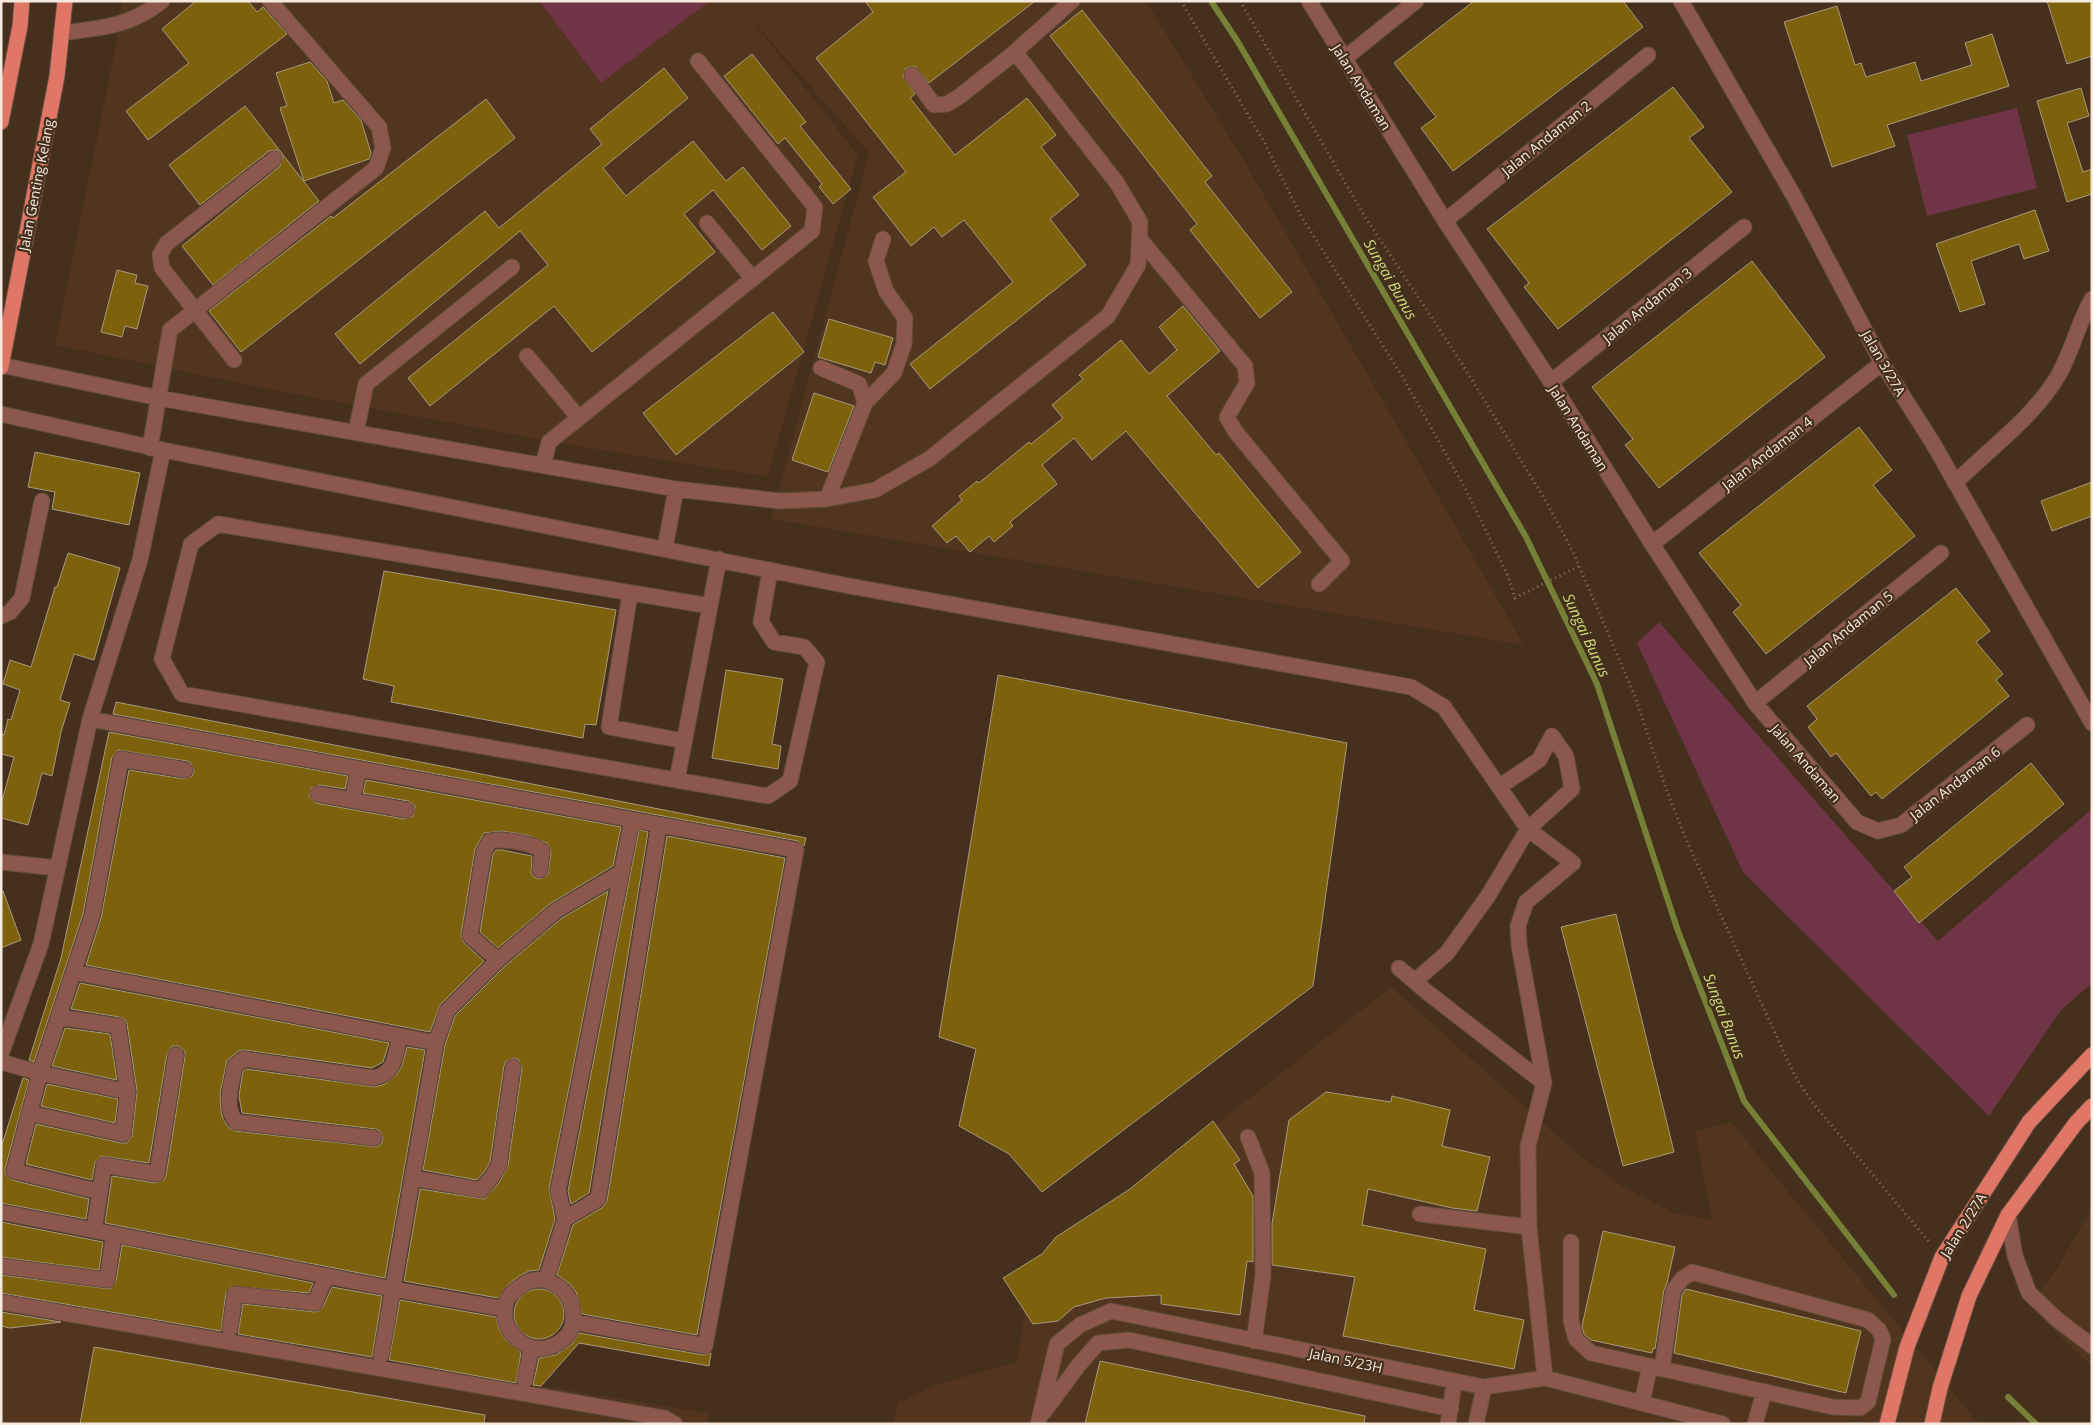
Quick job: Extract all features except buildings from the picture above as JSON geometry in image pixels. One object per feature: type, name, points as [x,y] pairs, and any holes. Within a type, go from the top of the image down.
[{"type":"main road","points":[[1,122],[20,26],[22,1]]},
{"type":"main road","name":"Jalan Genting Kelang","points":[[1,366],[57,76],[64,1]]},
{"type":"main road","name":"Jalan 2/27A","points":[[1887,1424],[1907,1347],[1942,1257],[2029,1122],[2092,1055]]},
{"type":"main road","points":[[1932,1424],[1940,1388],[1968,1296],[2008,1215],[2076,1123],[2092,1106]]},
{"type":"street","points":[[61,33],[119,26],[148,12],[162,1]]},
{"type":"street","points":[[1,1054],[41,944],[90,719],[140,560],[156,449],[159,398],[170,330],[376,168],[383,148],[379,127],[270,1]]},
{"type":"street","points":[[912,75],[934,105],[947,104],[960,96],[1015,52],[1072,1]]},
{"type":"street","name":"Jalan Andaman","points":[[1309,1],[1444,221],[1551,382],[1755,704],[1857,822],[1878,831]]},
{"type":"street","points":[[1344,58],[1416,1]]},
{"type":"street","name":"Jalan 3/27A","points":[[1681,1],[1795,198],[1882,363],[1934,445],[2092,723]]},
{"type":"street","points":[[1,366],[159,398],[676,489],[780,501],[827,499],[875,490],[929,458],[1108,316],[1138,266],[1140,222],[1117,183],[1015,52]]},
{"type":"street","name":"Jalan Andaman 2","points":[[1444,221],[1648,55]]},
{"type":"street","points":[[543,465],[549,442],[812,231],[815,206],[698,61]]},
{"type":"street","points":[[234,360],[162,268],[160,255],[166,244],[274,159]]},
{"type":"street","points":[[707,224],[752,279]]},
{"type":"street","name":"Jalan Andaman 3","points":[[1551,382],[1744,227]]},
{"type":"street","points":[[827,499],[865,403],[894,373],[904,344],[905,318],[886,291],[876,261],[882,239]]},
{"type":"street","points":[[1140,239],[1245,366],[1247,383],[1227,417],[1235,431],[1342,562],[1319,584]]},
{"type":"street","points":[[356,432],[366,384],[512,267]]},
{"type":"street","points":[[1954,483],[2022,422],[2058,376],[2092,299]]},
{"type":"street","points":[[527,356],[579,418]]},
{"type":"street","name":"Jalan Andaman 4","points":[[1652,544],[1882,363]]},
{"type":"street","points":[[821,368],[859,384],[865,403]]},
{"type":"street","points":[[1,414],[156,449],[770,570],[1411,687],[1444,707],[1528,829],[1573,863],[1526,902],[1518,926],[1519,946],[1544,1083],[1528,1146],[1528,1228],[1545,1378]]},
{"type":"street","points":[[665,548],[676,489]]},
{"type":"street","points":[[1,616],[10,612],[22,598],[42,501]]},
{"type":"street","points":[[710,606],[218,524],[191,544],[162,659],[182,694],[768,796],[790,781],[817,662],[804,648],[774,642],[761,622],[770,570]]},
{"type":"street","name":"Jalan Andaman 5","points":[[1755,704],[1941,553]]},
{"type":"street","points":[[677,780],[719,559]]},
{"type":"street","points":[[630,593],[609,727],[684,741]]},
{"type":"street","points":[[90,719],[796,850],[705,1346],[574,1322]]},
{"type":"street","name":"Jalan Andaman 6","points":[[1878,831],[1901,825],[2027,725]]},
{"type":"street","points":[[1415,982],[1447,953],[1488,896],[1528,829],[1572,789],[1566,756],[1552,736],[1539,760],[1499,787]]},
{"type":"street","points":[[100,1192],[14,1171],[40,1073],[92,916],[121,759],[186,770]]},
{"type":"street","points":[[352,800],[359,769]]},
{"type":"street","points":[[318,794],[406,810]]},
{"type":"street","points":[[546,1280],[565,1219],[558,1191],[632,820]]},
{"type":"street","points":[[565,1219],[598,1199],[660,825]]},
{"type":"street","points":[[498,960],[470,936],[484,851],[490,841],[498,839],[537,846],[542,851],[540,870]]},
{"type":"street","points":[[1,862],[57,868]]},
{"type":"street","points":[[381,1356],[436,1043],[447,1011],[498,960],[557,910],[622,872]]},
{"type":"street","points":[[1399,968],[1544,1083]]},
{"type":"street","points":[[74,972],[436,1043]]},
{"type":"street","points":[[29,1112],[123,1134],[128,1092],[118,1026],[58,1017]]},
{"type":"street","points":[[374,1138],[236,1122],[228,1108],[235,1065],[244,1059],[373,1078],[384,1076],[391,1070],[400,1036]]},
{"type":"street","points":[[94,1230],[104,1165],[157,1174],[176,1056]]},
{"type":"street","points":[[1,1062],[40,1073],[128,1092]]},
{"type":"street","points":[[412,1178],[481,1190],[492,1177],[499,1164],[513,1067]]},
{"type":"street","points":[[1248,1137],[1262,1173],[1264,1276],[1254,1341]]},
{"type":"street","points":[[1,1212],[393,1289],[505,1309]]},
{"type":"street","points":[[1420,1214],[1528,1228]]},
{"type":"street","points":[[2008,1215],[2015,1256],[2029,1293],[2092,1346]]},
{"type":"street","points":[[1,1266],[106,1280],[114,1234]]},
{"type":"street","points":[[1571,1242],[1572,1321],[1576,1339],[1591,1353],[1656,1368],[1833,1407],[1860,1408],[1868,1402],[1883,1339],[1879,1330],[1868,1320],[1692,1272],[1682,1279],[1673,1291],[1656,1368],[1642,1402]]},
{"type":"street","points":[[230,1329],[235,1294],[315,1303],[326,1276]]},
{"type":"street","points":[[546,1280],[561,1288],[572,1304],[574,1322],[565,1337],[548,1348],[531,1349],[518,1341],[507,1326],[505,1309],[512,1292],[529,1281],[546,1280]]},
{"type":"street","points":[[1,1302],[664,1418],[675,1424]]},
{"type":"street","name":"Jalan 5/23H","points":[[1038,1421],[1057,1344],[1080,1325],[1111,1311],[1454,1383],[1484,1387],[1545,1378],[1723,1424]]},
{"type":"street","points":[[1038,1421],[1078,1366],[1098,1343],[1129,1340],[1449,1416],[1454,1383]]},
{"type":"street","points":[[525,1380],[531,1349]]},
{"type":"street","points":[[1476,1424],[1484,1387]]},
{"type":"street","points":[[1755,1424],[1764,1392]]},
{"type":"path","points":[[1181,1],[1264,142],[1301,216],[1402,376],[1465,488],[1508,576],[1515,598],[1579,566]]},
{"type":"path","points":[[1240,1],[1365,217],[1461,362],[1547,503],[1579,566],[1634,694],[1666,789],[1688,844],[1795,1076],[1812,1102],[1942,1257]]},
{"type":"shaded area","points":[[122,1],[1146,1],[1243,159],[1524,645],[771,519],[869,153],[745,12],[858,155],[768,477],[571,445],[278,391],[55,345],[116,44]]},
{"type":"shaded area","points":[[539,1],[710,1],[601,83]]},
{"type":"shaded area","points":[[2017,108],[2037,188],[1927,216],[1907,135]]},
{"type":"shaded area","points":[[1659,622],[1938,941],[2092,809],[2092,983],[2061,1010],[1989,1116],[1743,872],[1637,643]]},
{"type":"shaded area","points":[[1391,987],[1581,1157],[1624,1187],[1674,1213],[1712,1220],[1695,1132],[1731,1122],[1979,1424],[893,1424],[898,1403],[941,1383],[1017,1362],[1025,1311],[1010,1286]]},
{"type":"shaded area","points":[[2092,1208],[2092,1367],[2029,1306],[2057,1268]]},
{"type":"shaded area","points":[[94,1318],[709,1413],[707,1424],[1,1424],[1,1326],[10,1328]]},
{"type":"waterway","name":"Sungai Bunus","points":[[1211,1],[1238,42],[1526,537],[1597,684],[1678,931],[1744,1101],[1894,1295]]},
{"type":"waterway","name":"Sungai Bunus","points":[[2008,1397],[2036,1424]]}]
